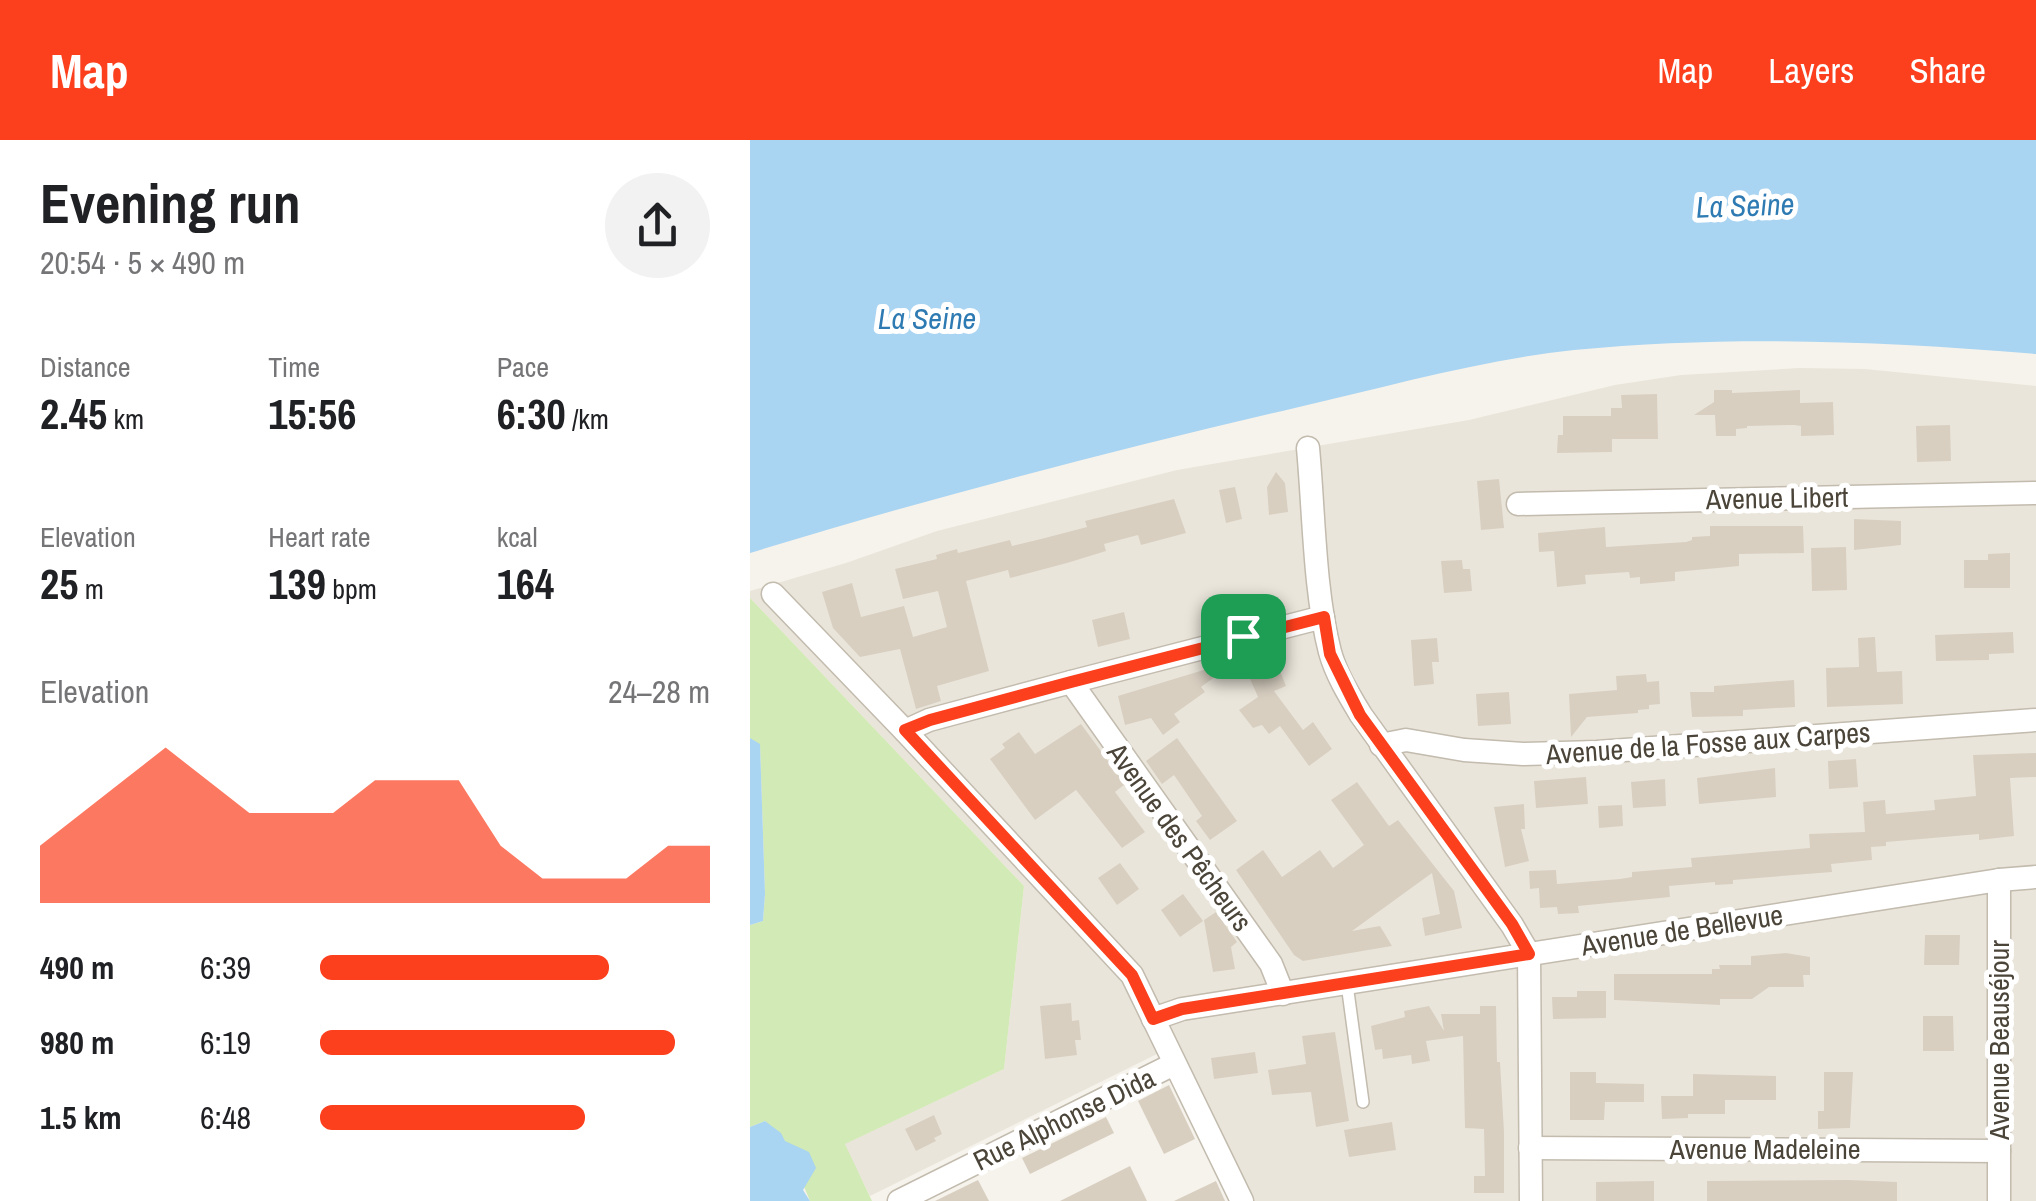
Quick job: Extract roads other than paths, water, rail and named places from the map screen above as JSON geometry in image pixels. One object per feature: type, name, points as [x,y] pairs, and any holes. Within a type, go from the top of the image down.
[{"type":"street","points":[[1308,448],[1324,617],[1330,654],[1343,684],[1382,746],[1512,924],[1529,954],[1531,1201]]},
{"type":"street","name":"Avenue Libert","points":[[1518,504],[2036,493]]},
{"type":"street","points":[[773,594],[1132,975],[1242,1201]]},
{"type":"street","points":[[905,730],[930,720],[1324,617]]},
{"type":"street","name":"Avenue des Pêcheurs","points":[[1071,682],[1272,964],[1283,994]]},
{"type":"street","name":"Avenue de la Fosse aux Carpes","points":[[1382,746],[1406,740],[1464,750],[1523,754],[1597,752],[2036,720]]},
{"type":"street","name":"Avenue de Bellevue","points":[[1153,1019],[1182,1009],[2036,877]]},
{"type":"street","name":"Avenue Beauséjour","points":[[1999,880],[1999,1201]]},
{"type":"street","name":"Rue Alphonse Dida","points":[[899,1201],[1174,1064]]},
{"type":"street","name":"Avenue Madeleine","points":[[1530,1148],[1999,1151]]},
{"type":"lane","points":[[1347,984],[1363,1102]]},
{"type":"water","name":"La Seine","points":[[750,140],[2036,140],[2036,354],[1863,343],[1747,341],[1632,345],[1539,354],[1436,374],[1092,457],[750,553]]},
{"type":"water","points":[[750,738],[760,744],[765,894],[763,921],[750,925]]},
{"type":"water","points":[[765,1121],[785,1141],[809,1152],[816,1168],[803,1190],[810,1201],[750,1201],[750,1127]]}]
